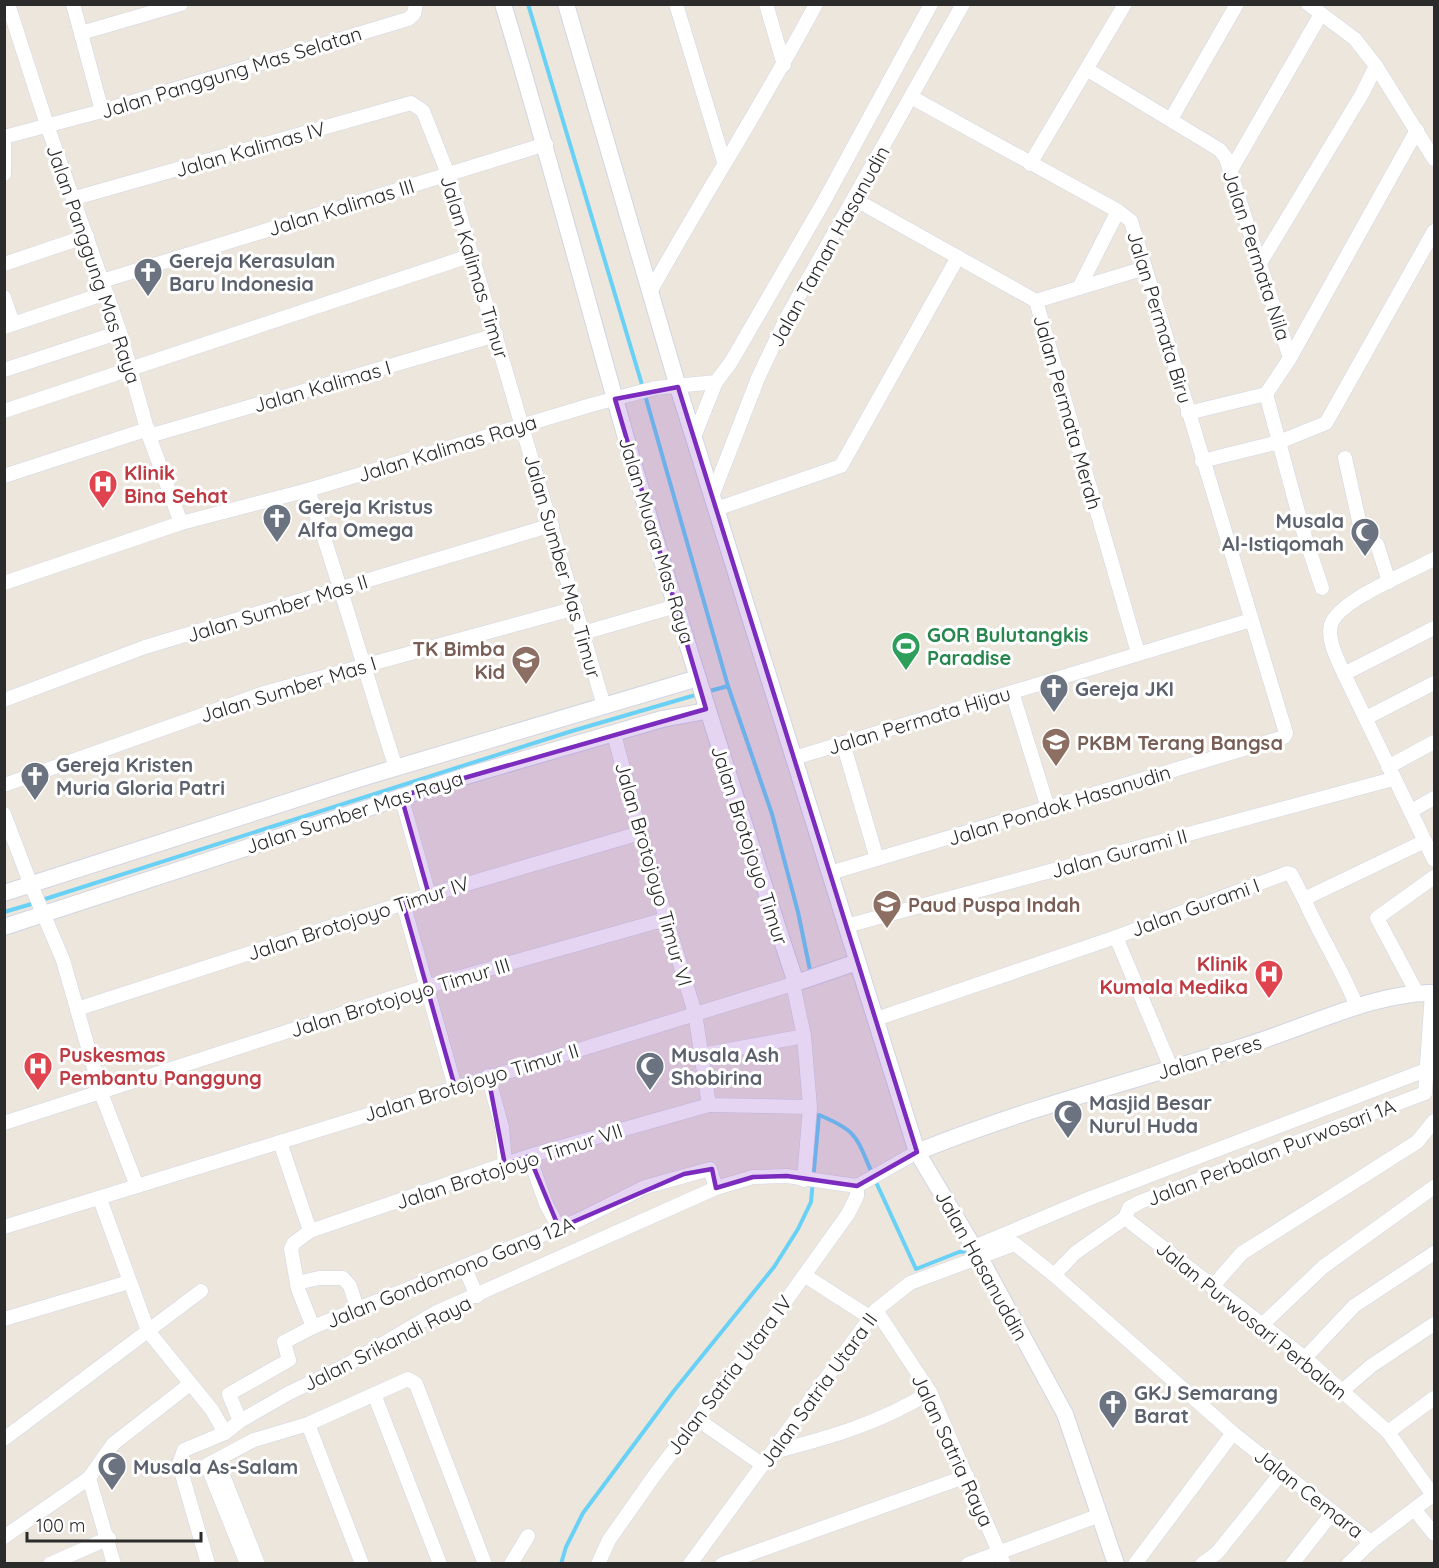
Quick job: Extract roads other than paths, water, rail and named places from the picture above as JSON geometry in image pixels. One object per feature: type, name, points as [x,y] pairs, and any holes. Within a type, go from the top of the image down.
[{"type":"street","name":"Jalan Panggung Mas Raya","points":[[8,4],[47,125],[75,198],[120,332],[148,433],[181,523]]},
{"type":"street","points":[[73,4],[102,111]]},
{"type":"street","points":[[81,33],[181,4]]},
{"type":"street","name":"Jalan Muara Mas Raya","points":[[502,4],[622,397],[676,606],[706,709]]},
{"type":"street","name":"Jalan Hasanuddin","points":[[566,4],[678,387],[918,1152],[1065,1414],[1116,1563]]},
{"type":"street","points":[[676,4],[724,162]]},
{"type":"street","points":[[766,4],[784,65]]},
{"type":"street","points":[[650,292],[724,162],[784,65],[816,4]]},
{"type":"street","name":"Jalan Taman Hasanudin","points":[[694,437],[716,382],[731,362],[823,203],[931,4]]},
{"type":"street","name":"Jalan Taman Hasanudin","points":[[715,502],[768,357],[789,315],[856,200],[963,4]]},
{"type":"street","points":[[1030,164],[1088,70],[1125,4]]},
{"type":"street","points":[[1171,119],[1237,4]]},
{"type":"street","points":[[1308,4],[1355,39],[1376,66],[1434,159]]},
{"type":"street","name":"Jalan Panggung Mas Selatan","points":[[4,138],[408,19],[415,9]]},
{"type":"street","points":[[1231,170],[1321,14]]},
{"type":"street","points":[[1259,265],[1376,66]]},
{"type":"street","name":"Jalan Permata Nila","points":[[1088,70],[1220,150],[1231,170],[1290,358],[1266,394]]},
{"type":"street","name":"Jalan Permata Biru","points":[[911,97],[1131,221],[1286,733]]},
{"type":"street","name":"Jalan Kalimas IV","points":[[75,198],[411,103],[423,111]]},
{"type":"street","name":"Jalan Kalimas Timur","points":[[423,111],[448,174],[522,426]]},
{"type":"street","points":[[1290,358],[1417,130]]},
{"type":"street","points":[[4,138],[4,174]]},
{"type":"street","name":"Jalan Kalimas III","points":[[9,325],[104,287],[546,144]]},
{"type":"street","name":"Jalan Permata Merah","points":[[856,200],[1036,301],[1138,653]]},
{"type":"street","points":[[1079,288],[1118,212]]},
{"type":"street","points":[[1202,461],[1279,442],[1328,420],[1434,231]]},
{"type":"street","points":[[4,264],[87,236]]},
{"type":"street","points":[[4,411],[130,367],[471,255]]},
{"type":"street","points":[[715,502],[841,466],[958,257]]},
{"type":"street","points":[[1036,301],[1145,268]]},
{"type":"street","points":[[4,297],[9,325]]},
{"type":"street","points":[[4,370],[120,332]]},
{"type":"street","name":"Jalan Kalimas I","points":[[4,476],[496,335]]},
{"type":"street","name":"Jalan Kalimas Raya","points":[[4,583],[181,523],[308,490],[622,397],[655,388],[716,382]]},
{"type":"street","points":[[1188,413],[1266,394],[1304,534],[1322,588]]},
{"type":"street","name":"Jalan Sumber Mas Timur","points":[[522,426],[604,706]]},
{"type":"street","points":[[1345,458],[1363,538],[1377,544],[1389,582]]},
{"type":"street","points":[[308,490],[342,588],[362,666],[396,768]]},
{"type":"street","name":"Jalan Sumber Mas II","points":[[4,700],[145,647],[552,525]]},
{"type":"street","points":[[1434,559],[1342,609],[1331,623],[1331,642],[1344,674],[1434,860]]},
{"type":"street","points":[[583,633],[676,606]]},
{"type":"street","name":"Jalan Sumber Mas I","points":[[4,785],[264,693],[576,608]]},
{"type":"street","name":"Jalan Permata Hijau","points":[[794,758],[1251,620]]},
{"type":"street","points":[[1344,674],[1434,628]]},
{"type":"street","name":"Jalan Sumber Mas Raya","points":[[4,893],[396,768],[698,679]]},
{"type":"street","points":[[1366,718],[1434,683]]},
{"type":"street","points":[[1012,692],[1048,808]]},
{"type":"street","name":"Jalan Sumber Mas Raya","points":[[4,927],[401,796],[706,709]]},
{"type":"street","name":"Jalan Brotojoyo Timur","points":[[706,709],[798,982]]},
{"type":"street","name":"Jalan Pondok Hasanudin","points":[[830,873],[1284,737],[1286,733]]},
{"type":"street","name":"Jalan Brotojoyo Timur VI","points":[[614,734],[640,833],[695,1012]]},
{"type":"street","name":"Jalan Gurami II","points":[[846,926],[1390,773],[1434,742]]},
{"type":"street","points":[[843,743],[878,859]]},
{"type":"street","points":[[401,796],[429,894]]},
{"type":"street","points":[[1411,811],[1434,798]]},
{"type":"street","points":[[4,814],[31,886],[63,960],[101,1093],[137,1186]]},
{"type":"street","name":"Jalan Brotojoyo Timur IV","points":[[77,1009],[429,894],[640,833]]},
{"type":"street","points":[[1357,1007],[1345,975],[1323,941],[1304,899],[1425,840]]},
{"type":"street","name":"Jalan Gurami I","points":[[876,1019],[1116,937],[1287,873],[1291,874],[1304,899]]},
{"type":"street","points":[[1430,1096],[1426,1070],[1428,993],[1377,918],[1434,877]]},
{"type":"street","points":[[403,903],[455,1086]]},
{"type":"street","name":"Jalan Brotojoyo Timur III","points":[[4,1123],[425,987],[666,918]]},
{"type":"street","points":[[1116,937],[1172,1070]]},
{"type":"street","points":[[810,1180],[810,1107],[798,982],[857,962]]},
{"type":"street","name":"Jalan Brotojoyo Timur II","points":[[4,1227],[798,982]]},
{"type":"street","name":"Jalan Peres","points":[[918,1152],[1011,1116],[1172,1070],[1301,1028],[1357,1007],[1428,993]]},
{"type":"street","points":[[695,1012],[709,1105]]},
{"type":"street","points":[[702,1055],[804,1036]]},
{"type":"street","points":[[976,1254],[1088,1198],[1426,1070]]},
{"type":"street","points":[[488,1076],[502,1127],[505,1165]]},
{"type":"street","name":"Jalan Perbalan Purwosari 1A","points":[[1125,1218],[1129,1208],[1140,1202],[1430,1096]]},
{"type":"street","name":"Jalan Brotojoyo Timur VII","points":[[310,1231],[530,1156],[709,1105],[810,1107]]},
{"type":"street","points":[[1212,1287],[1242,1253],[1417,1142],[1434,1121]]},
{"type":"street","points":[[280,1142],[310,1231],[292,1246],[297,1283],[313,1327]]},
{"type":"street","points":[[859,1185],[918,1152]]},
{"type":"street","points":[[530,1156],[546,1204],[559,1228]]},
{"type":"street","name":"Jalan Gondomono Gang 12A","points":[[240,1421],[229,1394],[289,1360],[284,1342],[313,1327],[559,1228],[645,1187],[684,1174],[711,1169],[716,1188]]},
{"type":"street","name":"Jalan Srikandi Raya","points":[[208,1563],[179,1458],[184,1450],[225,1433],[240,1421],[396,1338],[435,1313],[716,1188],[753,1178],[787,1176],[859,1185]]},
{"type":"street","name":"Jalan Satria Utara IV","points":[[598,1563],[609,1540],[848,1214],[859,1185]]},
{"type":"street","points":[[1262,1325],[1323,1267],[1434,1187]]},
{"type":"street","points":[[100,1199],[148,1331],[212,1410],[225,1433]]},
{"type":"street","points":[[1054,1275],[1074,1253],[1125,1218]]},
{"type":"street","name":"Jalan Purwosari Perbalan","points":[[1125,1218],[1305,1358],[1388,1432],[1434,1495]]},
{"type":"street","name":"Jalan Cemara","points":[[976,1254],[1017,1244],[1233,1433],[1371,1542]]},
{"type":"street","points":[[1305,1358],[1354,1306],[1434,1253]]},
{"type":"street","name":"Jalan Satria Utara II","points":[[690,1563],[874,1314],[910,1283],[976,1254]]},
{"type":"street","points":[[464,1266],[477,1296]]},
{"type":"street","points":[[804,1275],[874,1314]]},
{"type":"street","points":[[297,1283],[319,1278],[343,1278],[350,1286],[357,1308]]},
{"type":"street","points":[[4,1319],[129,1282]]},
{"type":"street","points":[[4,1439],[201,1291]]},
{"type":"street","name":"Jalan Satria Raya","points":[[874,1314],[930,1392],[1002,1557]]},
{"type":"street","points":[[1342,1391],[1371,1366],[1434,1324]]},
{"type":"street","points":[[212,1462],[254,1440],[308,1424],[403,1379],[412,1380],[416,1384],[485,1563]]},
{"type":"street","points":[[4,1537],[89,1479],[113,1444],[190,1384]]},
{"type":"street","points":[[773,1452],[824,1439],[867,1424],[906,1407],[930,1392]]},
{"type":"street","points":[[374,1394],[440,1563]]},
{"type":"street","points":[[1388,1432],[1434,1398]]},
{"type":"street","points":[[697,1419],[763,1466]]},
{"type":"street","points":[[308,1424],[362,1563]]},
{"type":"street","points":[[1135,1563],[1233,1433]]},
{"type":"street","points":[[212,1462],[247,1563]]},
{"type":"street","points":[[212,1462],[258,1563]]},
{"type":"street","points":[[1202,1563],[1217,1553],[1282,1472]]},
{"type":"street","points":[[722,1563],[763,1557],[967,1476]]},
{"type":"street","points":[[89,1479],[109,1539],[114,1563]]},
{"type":"street","points":[[1348,1563],[1371,1542],[1434,1495]]},
{"type":"street","points":[[1415,1510],[1434,1534]]},
{"type":"street","points":[[1292,1563],[1333,1512]]},
{"type":"street","points":[[968,1563],[1002,1557],[1100,1515]]},
{"type":"street","points":[[511,1563],[528,1536]]},
{"type":"street","points":[[51,1563],[109,1539]]},
{"type":"waterway","points":[[528,4],[643,388]]},
{"type":"waterway","points":[[645,395],[728,686],[772,814],[798,912],[810,970]]},
{"type":"waterway","points":[[706,692],[728,686]]},
{"type":"waterway","points":[[42,900],[572,731],[699,694]]},
{"type":"waterway","points":[[4,912],[35,903]]},
{"type":"waterway","points":[[561,1564],[566,1547],[583,1513],[673,1392],[774,1267],[798,1229],[811,1202],[819,1115],[841,1126],[854,1136],[872,1173]]},
{"type":"waterway","points":[[875,1180],[916,1269],[959,1252],[971,1251]]},
{"type":"place","name":"Gereja Kerasulan Baru Indonesia","points":[[148,298]]},
{"type":"place","name":"Klinik Bina Sehat","points":[[103,510]]},
{"type":"place","name":"Gereja Kristus Alfa Omega","points":[[277,544]]},
{"type":"place","name":"Musala Al-Istiqomah","points":[[1365,558]]},
{"type":"place","name":"GOR Bulutangkis Paradise","points":[[906,672]]},
{"type":"place","name":"TK Bimba Kid","points":[[526,686]]},
{"type":"place","name":"Gereja JKI","points":[[1054,714]]},
{"type":"place","name":"PKBM Terang Bangsa","points":[[1056,768]]},
{"type":"place","name":"Gereja Kristen Muria Gloria Patri","points":[[35,802]]},
{"type":"place","name":"Paud Puspa Indah","points":[[887,930]]},
{"type":"place","name":"Klinik Kumala Medika","points":[[1269,1000]]},
{"type":"place","name":"Puskesmas Pembantu Panggung","points":[[38,1092]]},
{"type":"place","name":"Musala Ash Shobirina","points":[[650,1092]]},
{"type":"place","name":"Masjid Besar Nurul Huda","points":[[1068,1140]]},
{"type":"place","name":"GKJ Semarang Barat","points":[[1113,1430]]},
{"type":"place","name":"Musala As-Salam","points":[[112,1492]]}]
